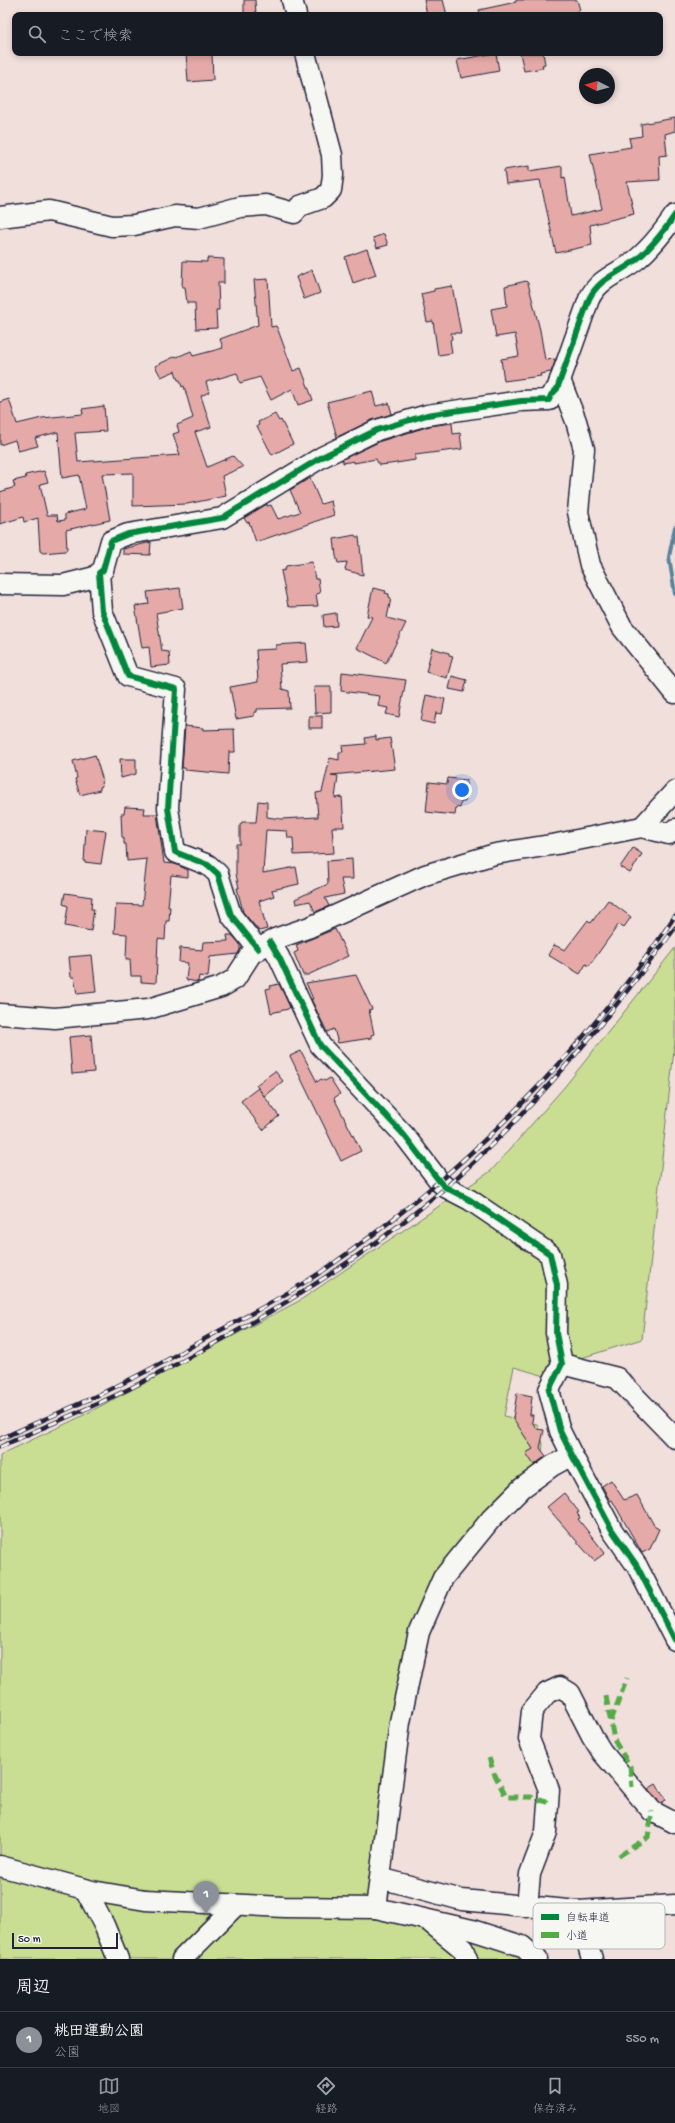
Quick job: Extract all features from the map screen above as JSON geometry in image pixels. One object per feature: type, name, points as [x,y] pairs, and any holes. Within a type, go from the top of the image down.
[{"type":"street","points":[[292,0],[295,12]]},
{"type":"street","points":[[0,217],[49,211],[112,226],[134,225],[175,216],[199,218],[240,207],[266,206],[294,213],[300,206],[323,198],[331,190],[333,175],[332,155],[306,56]]},
{"type":"street","points":[[675,215],[662,233],[637,259],[595,287],[560,380],[549,400],[521,401],[426,415],[377,430],[322,457],[222,518],[128,534],[112,541],[103,570],[99,576],[102,611],[128,676],[176,689],[168,808],[175,852],[208,865],[218,874],[231,914],[279,957],[320,1045],[404,1135],[440,1182],[445,1187],[470,1200],[550,1254],[557,1285],[556,1333],[562,1364],[549,1390],[560,1431],[612,1530],[637,1566],[675,1640]]},
{"type":"street","points":[[560,380],[576,421],[584,449],[578,512],[590,565],[622,627],[675,693]]},
{"type":"street","points":[[0,584],[63,585],[99,576]]},
{"type":"street","points":[[642,827],[675,791]]},
{"type":"street","points":[[0,1014],[55,1018],[148,1009],[222,986],[235,979],[251,954],[264,945],[310,927],[425,874],[495,854],[642,827],[669,834],[675,829]]},
{"type":"street","points":[[562,1364],[617,1378],[675,1438]]},
{"type":"street","points":[[376,1908],[400,1722],[419,1632],[443,1578],[491,1519],[522,1488],[552,1466],[572,1455]]},
{"type":"street","points":[[527,1907],[530,1874],[546,1832],[549,1790],[529,1738],[532,1711],[547,1693],[560,1687],[570,1693],[602,1752],[652,1811],[675,1823]]},
{"type":"street","points":[[0,1866],[85,1889],[146,1900],[236,1905],[376,1908],[472,1930],[522,1946],[537,1959]]},
{"type":"street","points":[[380,1878],[462,1900],[533,1907]]},
{"type":"street","points":[[85,1889],[104,1925],[118,1959]]},
{"type":"street","points":[[182,1959],[236,1905]]},
{"type":"street","points":[[665,1907],[675,1906]]},
{"type":"street","points":[[427,1919],[463,1949],[467,1959]]},
{"type":"street","points":[[589,1949],[592,1959]]},
{"type":"green space","points":[[675,948],[675,1041],[642,1339],[562,1364],[555,1379],[514,1367],[504,1416],[537,1424],[543,1444],[539,1476],[456,1562],[419,1632],[376,1907],[537,1959],[0,1959],[0,1455],[78,1418],[299,1301],[491,1171],[566,1085]]},
{"type":"building","points":[[244,0],[255,0],[256,12],[244,12]]},
{"type":"building","points":[[424,0],[443,0],[446,12],[426,12]]},
{"type":"building","points":[[516,0],[577,0],[580,10],[576,12],[479,12],[479,10],[516,2]]},
{"type":"building","points":[[186,56],[212,56],[213,80],[188,82]]},
{"type":"building","points":[[479,56],[496,56],[499,71],[461,78],[457,60]]},
{"type":"building","points":[[521,56],[544,56],[545,64],[542,65],[543,68],[524,71]]},
{"type":"building","points":[[675,118],[675,131],[665,134],[667,155],[659,156],[660,180],[627,182],[634,214],[590,225],[592,245],[556,253],[540,180],[506,184],[504,170],[529,166],[529,171],[562,166],[562,178],[565,177],[571,216],[602,209],[590,154],[631,147],[629,138],[642,136],[641,124]]},
{"type":"building","points":[[384,234],[388,245],[377,248],[373,238]]},
{"type":"building","points":[[367,249],[376,275],[353,283],[345,257]]},
{"type":"building","points":[[207,258],[224,259],[224,283],[218,283],[219,310],[216,310],[217,328],[196,329],[195,303],[187,303],[185,287],[182,287],[183,261],[207,262]]},
{"type":"building","points":[[312,270],[320,293],[304,299],[296,277]]},
{"type":"building","points":[[268,279],[271,327],[276,326],[278,330],[293,371],[301,368],[313,400],[298,405],[292,389],[271,400],[260,377],[240,383],[237,373],[206,382],[209,392],[201,396],[211,427],[195,432],[207,467],[233,456],[243,467],[222,476],[226,496],[187,504],[133,506],[133,473],[102,474],[110,520],[66,530],[67,550],[65,551],[43,553],[40,551],[38,518],[24,522],[23,517],[0,524],[0,492],[15,487],[13,481],[26,478],[25,475],[44,471],[48,482],[40,484],[47,515],[57,515],[58,521],[65,520],[65,514],[86,509],[79,475],[62,478],[58,432],[35,438],[38,446],[18,451],[15,440],[0,445],[0,402],[9,399],[17,424],[42,418],[83,414],[82,409],[104,406],[106,431],[75,433],[78,462],[180,455],[173,434],[179,432],[177,425],[193,418],[184,386],[182,387],[175,371],[161,377],[155,366],[191,351],[193,356],[223,348],[220,339],[258,325],[254,280]]},
{"type":"building","points":[[526,281],[528,283],[540,330],[545,360],[556,359],[551,372],[540,374],[541,376],[504,381],[501,359],[519,356],[515,334],[496,337],[491,309],[507,306],[505,286]]},
{"type":"building","points":[[452,286],[461,333],[451,333],[452,339],[450,340],[452,353],[438,355],[433,321],[427,322],[421,294],[434,291],[434,289]]},
{"type":"building","points":[[372,391],[376,406],[389,403],[392,414],[372,420],[337,437],[327,402]]},
{"type":"building","points":[[275,414],[279,421],[281,420],[293,444],[272,455],[257,426],[259,425],[258,422]]},
{"type":"building","points":[[452,423],[453,434],[460,433],[462,449],[415,455],[415,460],[379,465],[376,459],[354,463],[354,461],[343,463],[343,460],[341,460],[381,441],[430,426]]},
{"type":"building","points":[[310,478],[321,504],[331,501],[334,515],[256,542],[249,522],[247,523],[244,518],[267,504],[267,506],[271,505],[278,519],[300,512],[290,490]]},
{"type":"building","points":[[355,535],[356,537],[359,537],[363,575],[345,570],[347,562],[338,563],[336,556],[334,539]]},
{"type":"building","points":[[151,542],[150,555],[123,554],[123,549]]},
{"type":"building","points":[[312,562],[315,579],[318,579],[320,593],[316,594],[318,606],[288,606],[281,571],[285,570],[286,566]]},
{"type":"building","points":[[180,588],[183,608],[156,613],[162,651],[169,652],[170,665],[151,667],[149,647],[142,648],[135,606],[149,604],[147,592]]},
{"type":"building","points":[[373,588],[386,591],[385,593],[389,594],[389,597],[391,598],[387,618],[406,623],[386,663],[357,648],[372,617],[367,616]]},
{"type":"building","points":[[336,613],[337,626],[324,627],[323,615]]},
{"type":"building","points":[[306,643],[308,662],[280,664],[282,689],[289,691],[290,708],[257,709],[257,712],[254,712],[254,716],[236,719],[230,687],[258,682],[256,650],[276,649],[276,645]]},
{"type":"building","points":[[432,648],[449,653],[449,655],[453,656],[447,678],[426,672]]},
{"type":"building","points":[[342,672],[406,680],[399,717],[386,714],[388,708],[378,706],[380,696],[341,691]]},
{"type":"building","points":[[452,676],[467,680],[464,692],[449,689]]},
{"type":"building","points":[[314,687],[331,687],[331,712],[315,713]]},
{"type":"building","points":[[426,695],[445,699],[442,714],[436,713],[434,724],[421,721]]},
{"type":"building","points":[[309,716],[322,716],[322,728],[309,728]]},
{"type":"building","points":[[185,726],[203,728],[203,730],[234,729],[235,752],[229,752],[228,774],[185,770],[185,768],[182,768]]},
{"type":"building","points":[[376,736],[376,740],[390,738],[395,769],[331,775],[338,776],[335,798],[342,797],[344,827],[332,827],[334,853],[294,855],[293,838],[288,838],[287,831],[266,830],[263,873],[296,867],[299,884],[272,890],[274,896],[259,901],[267,929],[259,931],[243,912],[237,888],[239,888],[236,874],[236,844],[240,844],[240,825],[242,822],[256,822],[258,801],[267,802],[267,817],[281,819],[318,817],[316,793],[322,792],[330,758],[339,760],[339,752],[343,752],[342,746],[366,744],[365,738]]},
{"type":"building","points":[[95,755],[103,781],[101,782],[102,786],[100,787],[100,790],[80,795],[75,779],[77,778],[73,761]]},
{"type":"building","points":[[120,759],[136,759],[136,774],[121,778]]},
{"type":"building","points":[[448,778],[467,780],[465,802],[461,802],[460,808],[456,807],[455,815],[426,812],[429,782],[447,784]]},
{"type":"building","points":[[125,807],[145,808],[144,814],[157,814],[164,863],[175,864],[188,870],[188,877],[171,875],[168,907],[170,907],[169,921],[166,921],[165,940],[158,939],[156,983],[141,982],[141,976],[131,976],[130,959],[126,959],[127,934],[114,933],[116,904],[142,905],[147,859],[127,861],[126,844],[124,844],[124,838],[122,837],[121,814],[124,814]]},
{"type":"building","points":[[86,829],[106,831],[101,864],[84,862]]},
{"type":"building","points":[[633,848],[642,854],[630,873],[620,867]]},
{"type":"building","points":[[352,859],[353,879],[341,879],[344,894],[325,898],[329,906],[315,912],[310,901],[296,904],[295,899],[328,884],[327,861]]},
{"type":"building","points":[[65,893],[92,897],[91,909],[94,909],[91,931],[65,926],[68,906],[63,904]]},
{"type":"building","points":[[608,900],[631,917],[624,927],[619,924],[589,966],[586,964],[580,974],[548,955],[554,945],[565,950],[588,920],[591,923]]},
{"type":"building","points":[[335,929],[348,956],[308,975],[303,975],[294,953],[298,951],[296,945]]},
{"type":"building","points":[[227,935],[232,935],[240,944],[238,954],[210,957],[208,977],[199,976],[198,982],[186,980],[188,963],[179,962],[180,948],[202,950],[203,942],[228,941]]},
{"type":"building","points":[[92,955],[96,992],[77,994],[74,977],[71,977],[69,957]]},
{"type":"building","points":[[356,975],[372,1009],[369,1010],[374,1034],[371,1035],[371,1038],[338,1043],[334,1029],[327,1032],[311,999],[313,999],[306,983]]},
{"type":"building","points":[[279,984],[290,1007],[288,1009],[271,1013],[266,989],[271,988],[270,986]]},
{"type":"building","points":[[91,1035],[94,1072],[72,1074],[69,1037]]},
{"type":"building","points":[[301,1051],[317,1082],[321,1079],[325,1081],[330,1078],[340,1094],[334,1098],[361,1151],[341,1161],[290,1056]]},
{"type":"building","points":[[275,1071],[283,1081],[264,1096],[256,1085]]},
{"type":"building","points":[[258,1088],[279,1116],[263,1130],[241,1101]]},
{"type":"building","points":[[517,1393],[532,1396],[530,1415],[533,1415],[532,1422],[537,1429],[544,1430],[540,1448],[546,1456],[534,1465],[526,1453],[533,1449],[513,1418]]},
{"type":"building","points":[[611,1480],[624,1500],[637,1495],[655,1527],[659,1529],[650,1549],[642,1553],[612,1500],[610,1501],[602,1486]]},
{"type":"building","points":[[564,1493],[579,1512],[577,1513],[580,1518],[578,1519],[605,1553],[594,1561],[547,1507]]},
{"type":"building","points":[[656,1784],[666,1800],[661,1803],[648,1789]]},
{"type":"waterway","points":[[675,527],[669,557],[675,594]]},
{"type":"railway","points":[[0,1439],[96,1396],[162,1363],[299,1286],[375,1233],[424,1194],[471,1153],[559,1064],[639,967],[675,916]]},
{"type":"railway","points":[[0,1447],[131,1388],[251,1323],[329,1275],[403,1222],[438,1194],[471,1164],[534,1101],[593,1034],[675,928]]},
{"type":"marked path","points":[[611,1721],[627,1678]]},
{"type":"marked path","points":[[606,1696],[614,1740],[630,1766],[632,1787]]},
{"type":"marked path","points":[[489,1758],[494,1773],[506,1797],[531,1797],[549,1803]]},
{"type":"marked path","points":[[619,1856],[648,1837],[652,1811]]},
{"type":"cycle path","points":[[258,949],[231,915],[218,874],[208,865],[175,852],[168,808],[176,689],[128,676],[102,611],[99,573],[103,570],[111,541],[128,534],[222,518],[322,457],[377,430],[427,415],[521,401],[549,400],[551,395],[557,389],[589,299],[593,292],[604,281],[642,255],[657,239],[675,215]]},
{"type":"cycle path","points":[[270,942],[279,957],[320,1045],[404,1135],[440,1182],[445,1187],[470,1200],[550,1254],[557,1285],[556,1333],[562,1364],[549,1390],[560,1431],[612,1530],[637,1566],[675,1640]]},
{"type":"place","name":"桃田運動公園","points":[[206,1914]]}]
